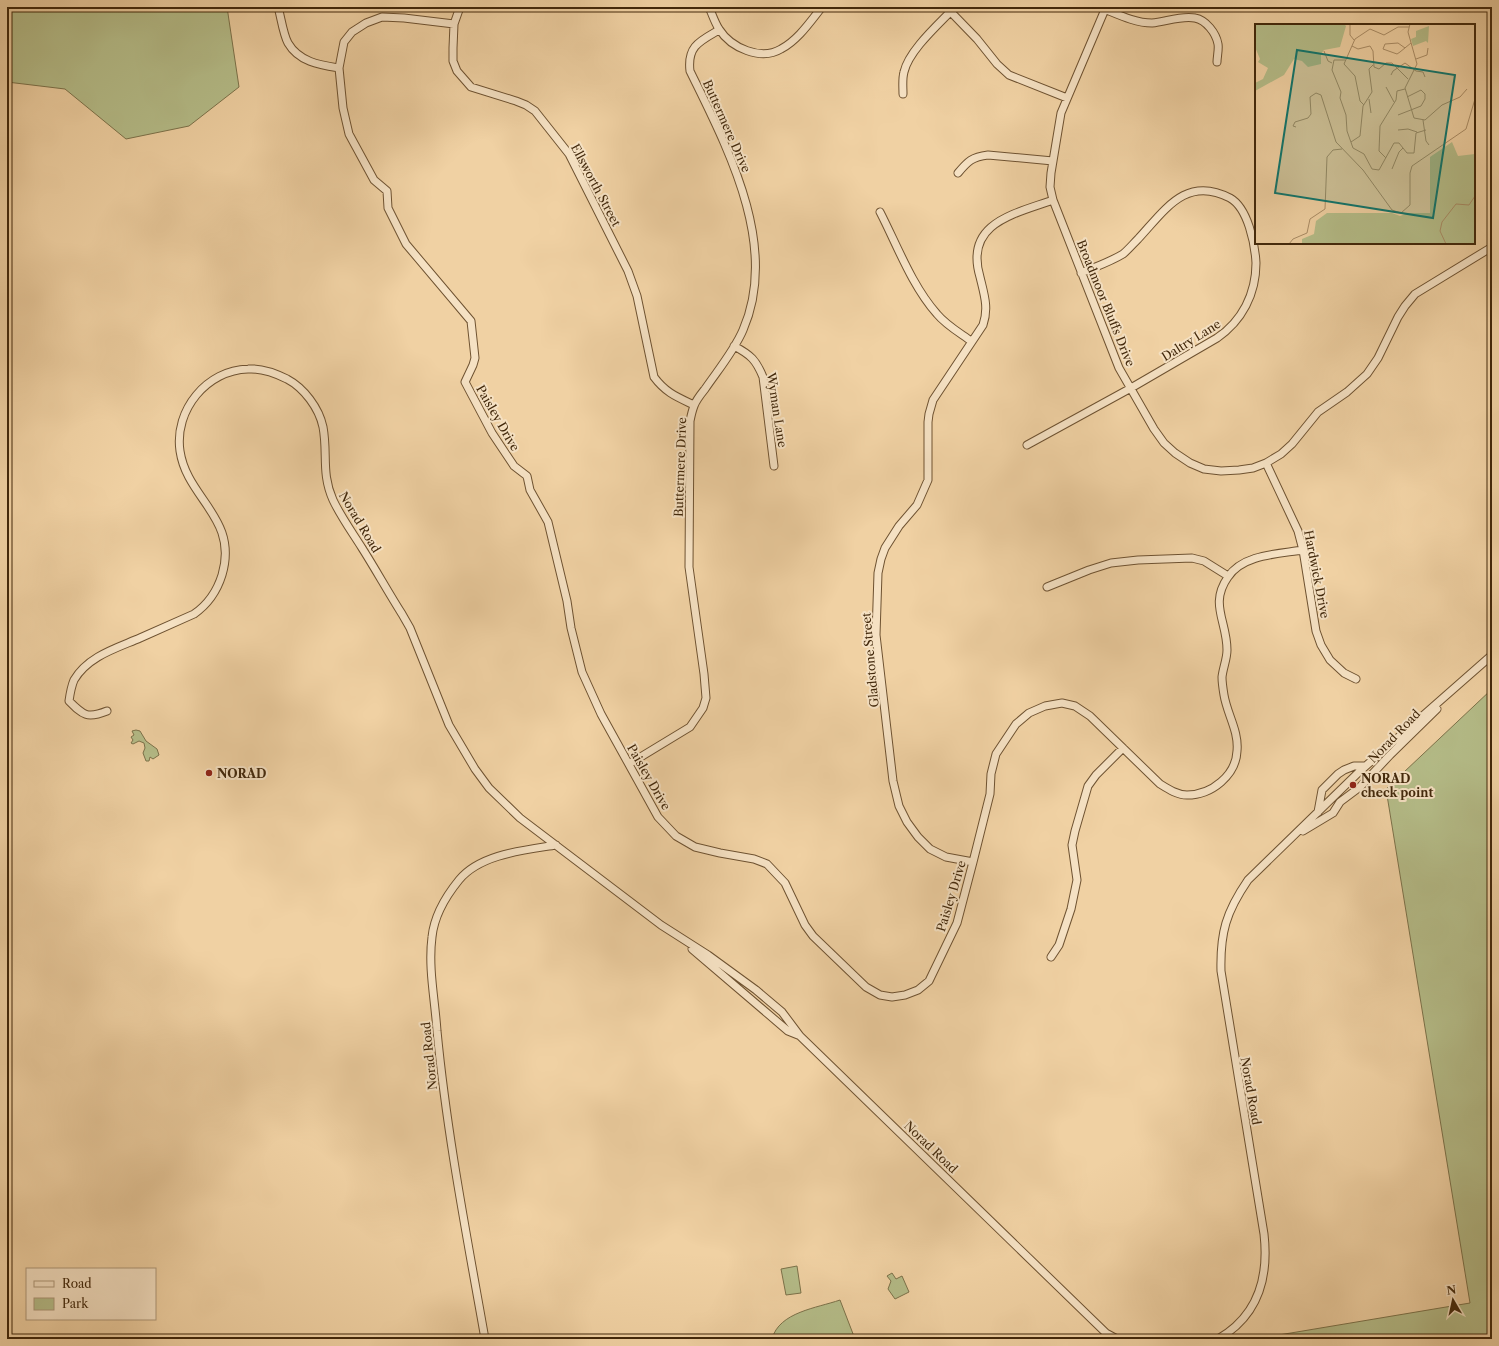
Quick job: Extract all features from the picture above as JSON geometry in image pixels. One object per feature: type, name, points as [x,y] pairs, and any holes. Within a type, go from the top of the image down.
[{"type":"street","points":[[278,7],[288,43],[299,56],[315,65],[339,68],[344,42],[352,32],[366,23],[382,17],[454,24]]},
{"type":"street","name":"Ellsworth Street","points":[[460,7],[454,24],[454,61],[457,71],[471,87],[526,105],[535,111],[569,154],[628,271],[637,296],[654,377],[671,395],[694,405]]},
{"type":"street","points":[[709,7],[719,30],[732,44],[749,51],[763,54],[781,50],[799,36],[822,7]]},
{"type":"street","points":[[903,94],[904,72],[908,61],[915,50],[951,8],[997,64],[1009,75],[1067,98]]},
{"type":"street","points":[[1103,8],[1133,20],[1151,23],[1195,18],[1207,24],[1214,33],[1218,45],[1217,62]]},
{"type":"street","name":"Broadmoor Bluffs Drive","points":[[1103,8],[1067,98],[1058,128],[1050,187],[1053,200],[1119,368],[1154,429],[1164,443],[1175,453],[1190,463],[1204,469],[1221,471],[1239,470],[1266,463],[1281,454],[1292,444],[1318,412],[1347,392],[1367,374],[1378,358],[1398,317],[1415,294],[1492,247]]},
{"type":"street","name":"Buttermere Drive","points":[[629,764],[690,727],[703,708],[706,698],[689,567],[690,421],[694,405],[743,332],[750,313],[755,288],[754,248],[749,219],[739,181],[721,133],[690,71],[689,62],[695,45],[719,30]]},
{"type":"street","name":"Paisley Drive","points":[[339,68],[343,108],[349,134],[374,180],[387,190],[388,208],[406,244],[471,321],[475,358],[474,365],[465,382],[492,433],[514,466],[527,476],[530,490],[548,522],[582,672],[601,714],[658,817],[676,836],[695,847],[720,853],[754,858],[767,864],[785,883],[805,925],[813,936],[866,987],[880,995],[892,997],[905,995],[918,990],[929,981],[957,923],[990,794],[991,774],[996,754],[1016,724],[1030,713],[1045,706],[1062,703],[1075,706],[1090,716],[1160,784],[1170,791],[1187,795],[1202,793],[1217,786],[1227,777],[1234,766],[1238,752],[1237,736],[1228,712],[1224,695],[1222,677],[1226,634],[1219,608],[1219,593],[1228,576],[1240,565],[1254,558],[1303,550]]},
{"type":"street","points":[[958,173],[969,160],[978,156],[988,155],[1053,161]]},
{"type":"street","name":"Daltry Lane","points":[[1028,445],[1131,388],[1217,338],[1228,330],[1240,317],[1250,297],[1256,275],[1256,260],[1249,224],[1243,212],[1233,200],[1218,192],[1201,190],[1184,194],[1169,205],[1124,253],[1081,273]]},
{"type":"street","name":"Gladstone Street","points":[[973,862],[946,857],[930,848],[918,838],[907,822],[899,806],[893,781],[876,635],[878,573],[881,559],[891,537],[917,505],[928,480],[929,414],[933,400],[986,317],[985,298],[976,264],[980,244],[985,233],[994,223],[1005,217],[1053,200]]},
{"type":"street","points":[[880,212],[922,296],[947,324],[971,341]]},
{"type":"street","name":"Wyman Lane","points":[[734,346],[748,353],[758,364],[763,377],[774,466]]},
{"type":"street","name":"Norad Road","points":[[107,711],[88,716],[82,714],[69,701],[71,687],[83,669],[94,660],[108,652],[194,614],[204,608],[221,580],[225,566],[226,553],[221,530],[216,519],[189,479],[183,466],[179,439],[180,425],[186,410],[195,395],[206,384],[219,376],[243,369],[258,369],[273,372],[289,380],[299,388],[306,395],[318,414],[323,426],[326,478],[333,501],[410,628],[449,725],[462,749],[484,782],[520,818],[678,936],[788,1031],[800,1036]]},
{"type":"street","name":"Hardwick Drive","points":[[1266,463],[1298,531],[1303,550],[1316,631],[1321,645],[1330,660],[1344,673],[1356,678]]},
{"type":"street","points":[[1047,587],[1111,563],[1138,560],[1192,558],[1204,561],[1228,576]]},
{"type":"street","name":"Norad Road","points":[[1218,1339],[1226,1334],[1250,1310],[1257,1297],[1263,1279],[1266,1250],[1222,985],[1220,954],[1222,936],[1235,899],[1248,880],[1365,766],[1492,655]]},
{"type":"street","name":"Norad Road","points":[[1280,848],[1306,829],[1333,813],[1340,802],[1360,787],[1405,739],[1446,700],[1464,679]]},
{"type":"street","points":[[1051,957],[1059,945],[1071,909],[1078,880],[1072,845],[1074,831],[1088,786],[1096,775],[1123,748]]},
{"type":"street","name":"Norad Road","points":[[1318,812],[1322,790],[1338,774],[1354,766],[1365,766]]},
{"type":"street","name":"Norad Road","points":[[485,1339],[455,1173],[444,1090],[431,958],[432,936],[436,920],[446,899],[460,879],[477,865],[495,857],[522,850],[556,845]]},
{"type":"street","name":"Norad Road","points":[[678,936],[708,955],[756,990],[782,1012],[800,1036],[1106,1333],[1116,1339]]},
{"type":"green space","points":[[7,7],[227,7],[239,87],[189,126],[126,139],[65,89],[7,82]]},
{"type":"green space","points":[[1492,689],[1492,1339],[1255,1339],[1470,1303],[1386,789]]},
{"type":"green space","points":[[132,731],[140,731],[146,741],[157,749],[159,755],[153,759],[150,757],[149,761],[146,761],[143,753],[145,748],[144,743],[139,741],[133,744],[131,743],[133,740],[131,737],[134,735]]},
{"type":"green space","points":[[797,1266],[801,1293],[786,1295],[781,1269]]},
{"type":"green space","points":[[892,1273],[896,1279],[902,1276],[909,1292],[895,1299],[888,1289],[891,1281],[887,1276]]},
{"type":"green space","points":[[840,1300],[855,1339],[772,1339],[776,1330],[782,1323],[791,1317],[800,1312]]},
{"type":"place","name":"NORAD","points":[[209,773]]},
{"type":"place","name":"NORAD check point","points":[[1353,785]]}]
